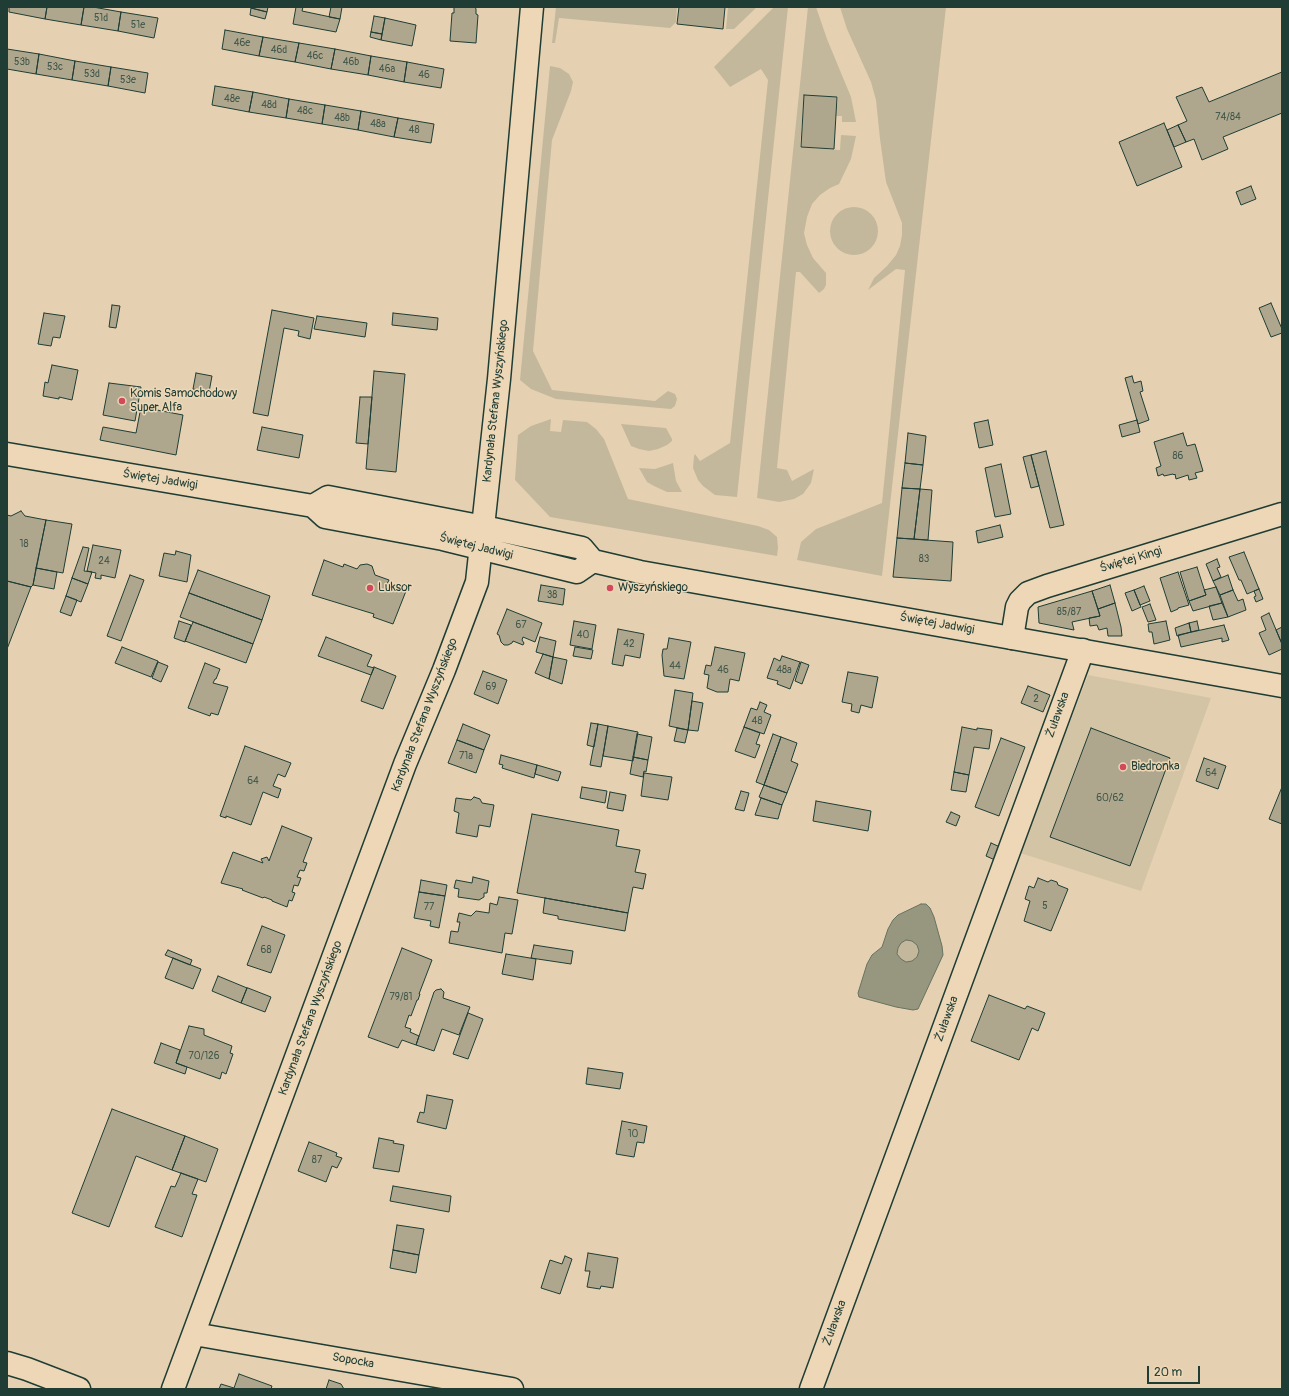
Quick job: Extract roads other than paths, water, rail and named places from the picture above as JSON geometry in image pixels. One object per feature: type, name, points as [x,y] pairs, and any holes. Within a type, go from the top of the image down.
[{"type":"street","name":"Kardynała Stefana Wyszyńskiego","points":[[173,1389],[405,764],[444,670],[477,582],[498,387],[532,7]]},
{"type":"street","name":"Świętej Jadwigi","points":[[7,454],[313,506],[325,517],[443,539],[577,572],[593,561]]},
{"type":"street","name":"Świętej Jadwigi","points":[[313,506],[328,497],[484,527],[582,548],[593,561],[640,572],[1282,686]]},
{"type":"street","name":"Świętej Kingi","points":[[1012,638],[1017,607],[1028,593],[1282,514]]},
{"type":"street","name":"Żuławska","points":[[811,1389],[1082,650]]},
{"type":"street","name":"Sopocka","points":[[194,1334],[502,1388]]},
{"type":"street","points":[[7,1363],[79,1389]]},
{"type":"place","name":"Komis Samochodowy Super Alfa","points":[[122,401]]},
{"type":"place","name":"Luksor","points":[[370,588]]},
{"type":"place","name":"Wyszyńskiego","points":[[610,588]]},
{"type":"place","name":"Biedronka","points":[[1123,767]]}]
